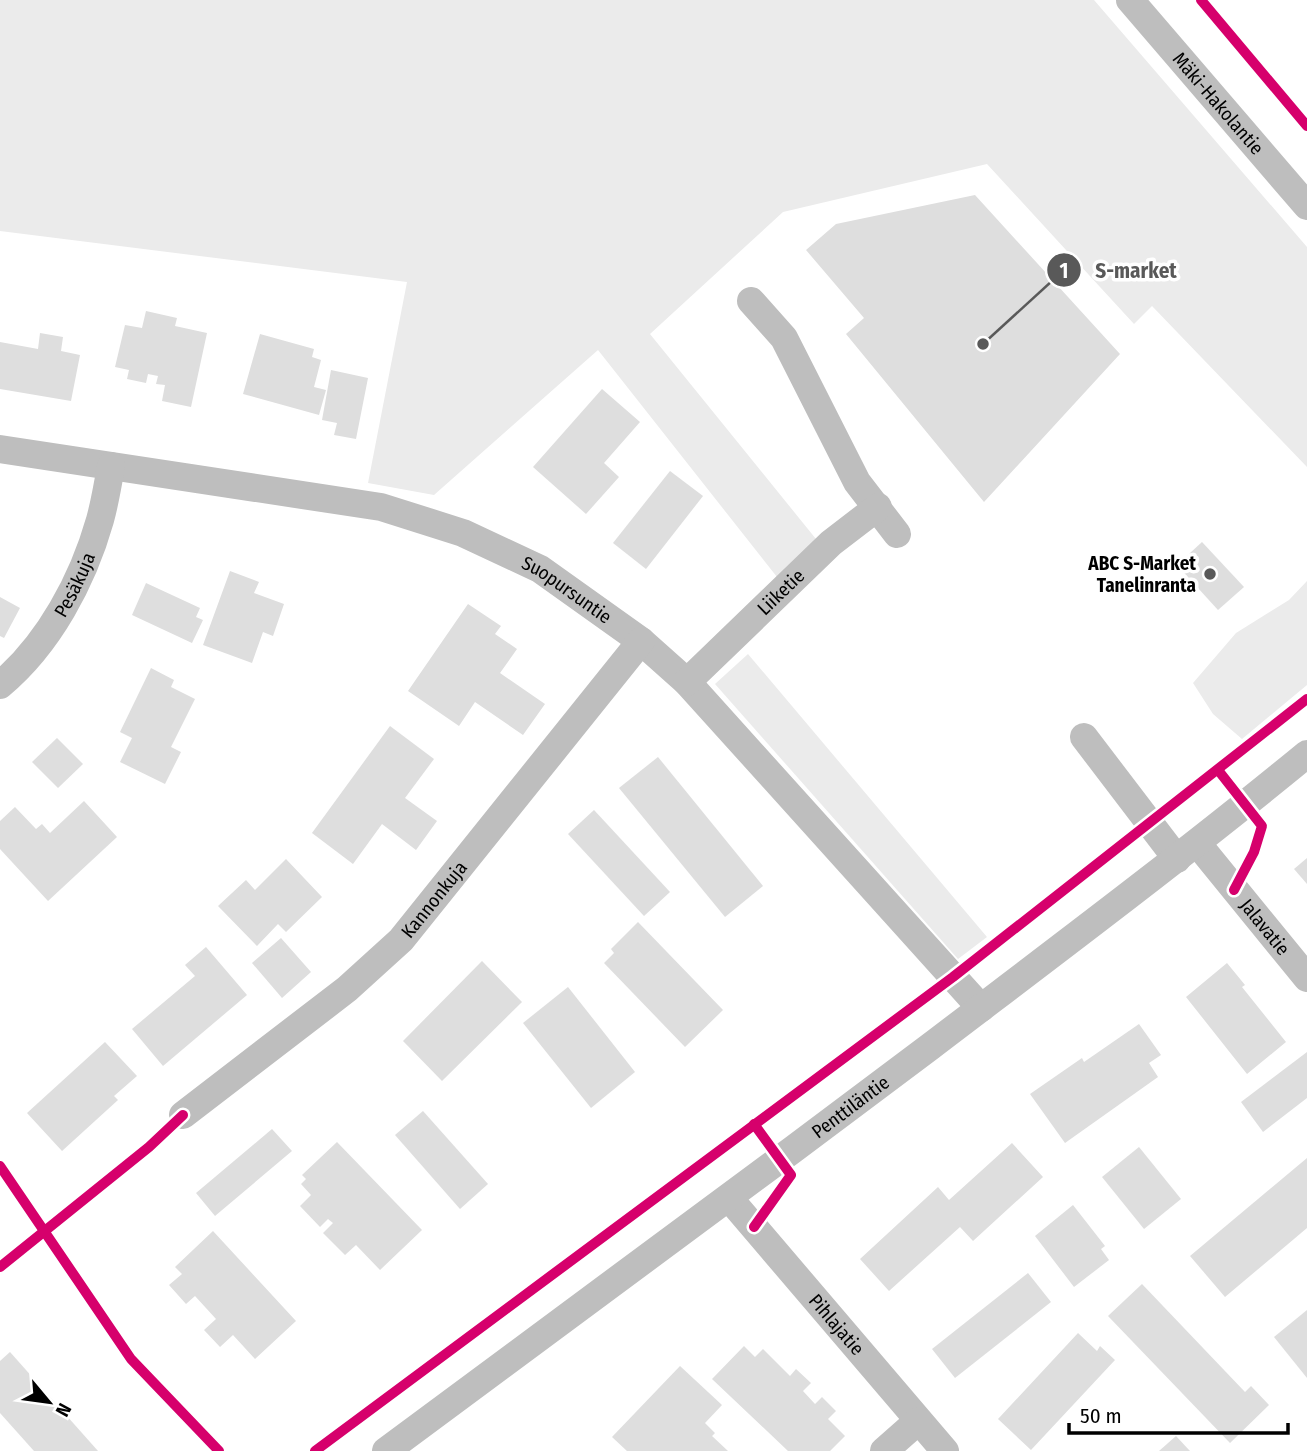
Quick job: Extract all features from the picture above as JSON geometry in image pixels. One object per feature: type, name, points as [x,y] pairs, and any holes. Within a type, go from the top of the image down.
[{"type":"street","name":"Mäki-Hakolantie","points":[[1130,0],[1307,206]]},
{"type":"street","points":[[751,301],[784,338],[857,482],[897,534]]},
{"type":"street","name":"Suopursuntie","points":[[0,449],[381,507],[463,533],[540,569],[641,641],[687,682],[981,1007]]},
{"type":"street","name":"Pesäkuja","points":[[0,685],[46,636],[77,579],[100,520],[111,466]]},
{"type":"street","name":"Liiketie","points":[[687,682],[831,543],[878,507]]},
{"type":"street","name":"Kannonkuja","points":[[183,1115],[347,989],[401,940],[641,641]]},
{"type":"street","name":"Jalavatie","points":[[1084,737],[1307,978]]},
{"type":"street","name":"Penttiläntie","points":[[386,1451],[729,1198],[1187,851],[1307,754]]},
{"type":"street","name":"Pihlajatie","points":[[729,1198],[945,1451]]},
{"type":"street","points":[[884,1451],[918,1421]]},
{"type":"shaded area","points":[[0,0],[1094,0],[1307,247],[1307,467],[1152,306],[1134,324],[987,164],[783,212],[650,334],[816,539],[777,577],[598,350],[434,495],[368,483],[407,282],[0,231]]},
{"type":"shaded area","points":[[1307,581],[1307,685],[1242,739],[1213,714],[1193,683],[1236,633],[1289,600]]},
{"type":"shaded area","points":[[748,654],[987,937],[958,959],[715,684]]},
{"type":"building","points":[[975,195],[1120,354],[984,502],[846,334],[864,318],[806,250],[836,224]]},
{"type":"building","points":[[146,311],[177,318],[175,326],[207,333],[191,407],[162,401],[165,385],[156,384],[158,376],[148,374],[146,383],[127,379],[129,370],[115,367],[125,325],[142,328]]},
{"type":"building","points":[[40,333],[63,337],[61,351],[80,355],[71,401],[0,389],[0,342],[38,349]]},
{"type":"building","points":[[260,334],[314,349],[312,357],[321,360],[314,387],[326,390],[319,415],[243,394]]},
{"type":"building","points":[[331,370],[368,378],[356,439],[334,435],[337,423],[322,420]]},
{"type":"building","points":[[602,389],[640,422],[604,463],[619,477],[586,514],[533,467]]},
{"type":"building","points":[[670,471],[703,496],[646,569],[613,543]]},
{"type":"building","points":[[1202,542],[1244,587],[1218,610],[1177,565]]},
{"type":"building","points":[[230,571],[259,582],[254,593],[284,604],[273,636],[263,632],[252,663],[203,645]]},
{"type":"building","points":[[146,583],[200,608],[196,617],[203,620],[192,643],[132,615]]},
{"type":"building","points":[[0,597],[20,608],[4,638],[0,636]]},
{"type":"building","points":[[468,604],[501,626],[495,634],[517,649],[500,673],[545,704],[523,735],[475,702],[459,726],[408,691]]},
{"type":"building","points":[[151,668],[174,680],[171,687],[195,699],[171,747],[181,752],[165,784],[120,762],[132,738],[120,732]]},
{"type":"building","points":[[390,726],[434,759],[405,798],[437,821],[416,850],[382,824],[353,864],[312,833]]},
{"type":"building","points":[[57,738],[83,764],[58,788],[32,762]]},
{"type":"building","points":[[658,757],[763,886],[725,917],[619,788]]},
{"type":"building","points":[[84,801],[117,837],[48,901],[0,849],[0,821],[15,807],[36,829],[42,824],[50,833]]},
{"type":"building","points":[[594,810],[670,892],[644,916],[568,834]]},
{"type":"building","points":[[1307,858],[1307,884],[1294,869]]},
{"type":"building","points":[[286,859],[322,897],[286,932],[278,924],[257,946],[218,906],[246,880],[255,890]]},
{"type":"building","points":[[638,922],[723,1010],[685,1047],[604,963],[614,953],[611,949]]},
{"type":"building","points":[[281,938],[311,972],[282,998],[252,963]]},
{"type":"building","points":[[206,947],[247,995],[163,1066],[132,1029],[195,976],[185,965]]},
{"type":"building","points":[[482,961],[522,1002],[442,1081],[403,1041]]},
{"type":"building","points":[[1227,963],[1245,985],[1242,987],[1286,1042],[1247,1074],[1186,997]]},
{"type":"building","points":[[568,987],[635,1072],[591,1108],[523,1023]]},
{"type":"building","points":[[1139,1024],[1161,1055],[1149,1063],[1158,1077],[1065,1143],[1030,1094],[1082,1058],[1084,1062]]},
{"type":"building","points":[[105,1042],[137,1076],[114,1096],[118,1100],[62,1151],[27,1113]]},
{"type":"building","points":[[1307,1052],[1307,1098],[1263,1132],[1241,1102]]},
{"type":"building","points":[[423,1111],[488,1184],[460,1209],[395,1135]]},
{"type":"building","points":[[272,1129],[292,1151],[215,1216],[196,1193]]},
{"type":"building","points":[[337,1142],[422,1230],[380,1270],[356,1245],[345,1255],[323,1233],[333,1223],[328,1219],[320,1227],[300,1206],[311,1195],[301,1184],[306,1179],[302,1175]]},
{"type":"building","points":[[1012,1143],[1043,1177],[973,1241],[960,1227],[889,1291],[860,1259],[938,1187],[949,1200]]},
{"type":"building","points":[[1139,1147],[1181,1199],[1144,1229],[1102,1177]]},
{"type":"building","points":[[1307,1158],[1307,1228],[1225,1297],[1190,1256]]},
{"type":"building","points":[[1073,1205],[1105,1246],[1101,1249],[1109,1260],[1074,1287],[1035,1236]]},
{"type":"building","points":[[213,1231],[296,1321],[255,1359],[233,1335],[220,1347],[204,1330],[216,1319],[195,1296],[186,1304],[169,1285],[182,1274],[175,1267]]},
{"type":"building","points":[[1028,1273],[1051,1302],[955,1378],[932,1349]]},
{"type":"building","points":[[1142,1284],[1245,1392],[1251,1386],[1269,1405],[1230,1443],[1108,1316]]},
{"type":"building","points":[[1307,1310],[1307,1378],[1274,1337]]},
{"type":"building","points":[[1078,1333],[1097,1351],[1100,1346],[1115,1360],[1031,1450],[998,1419]]},
{"type":"building","points":[[744,1346],[755,1357],[763,1349],[790,1376],[796,1369],[811,1383],[803,1391],[815,1404],[822,1397],[836,1411],[828,1419],[845,1436],[830,1451],[788,1451],[712,1379]]},
{"type":"building","points":[[10,1352],[98,1451],[34,1451],[0,1413],[0,1361]]},
{"type":"building","points":[[680,1366],[722,1405],[705,1423],[715,1433],[712,1436],[728,1451],[627,1451],[612,1437]]},
{"type":"building","points":[[1176,1436],[1190,1451],[1159,1451]]},
{"type":"cycle path","points":[[1201,0],[1307,126]]},
{"type":"cycle path","points":[[315,1451],[953,977],[1307,699]]},
{"type":"cycle path","points":[[1218,770],[1262,826],[1254,852],[1234,890]]},
{"type":"cycle path","points":[[0,1267],[149,1147],[183,1115]]},
{"type":"cycle path","points":[[754,1124],[791,1175],[754,1227]]},
{"type":"cycle path","points":[[0,1166],[131,1359],[219,1451]]},
{"type":"place","name":"S-market","points":[[983,344]]},
{"type":"place","name":"ABC S-Market Tanelinranta","points":[[1210,574]]}]
